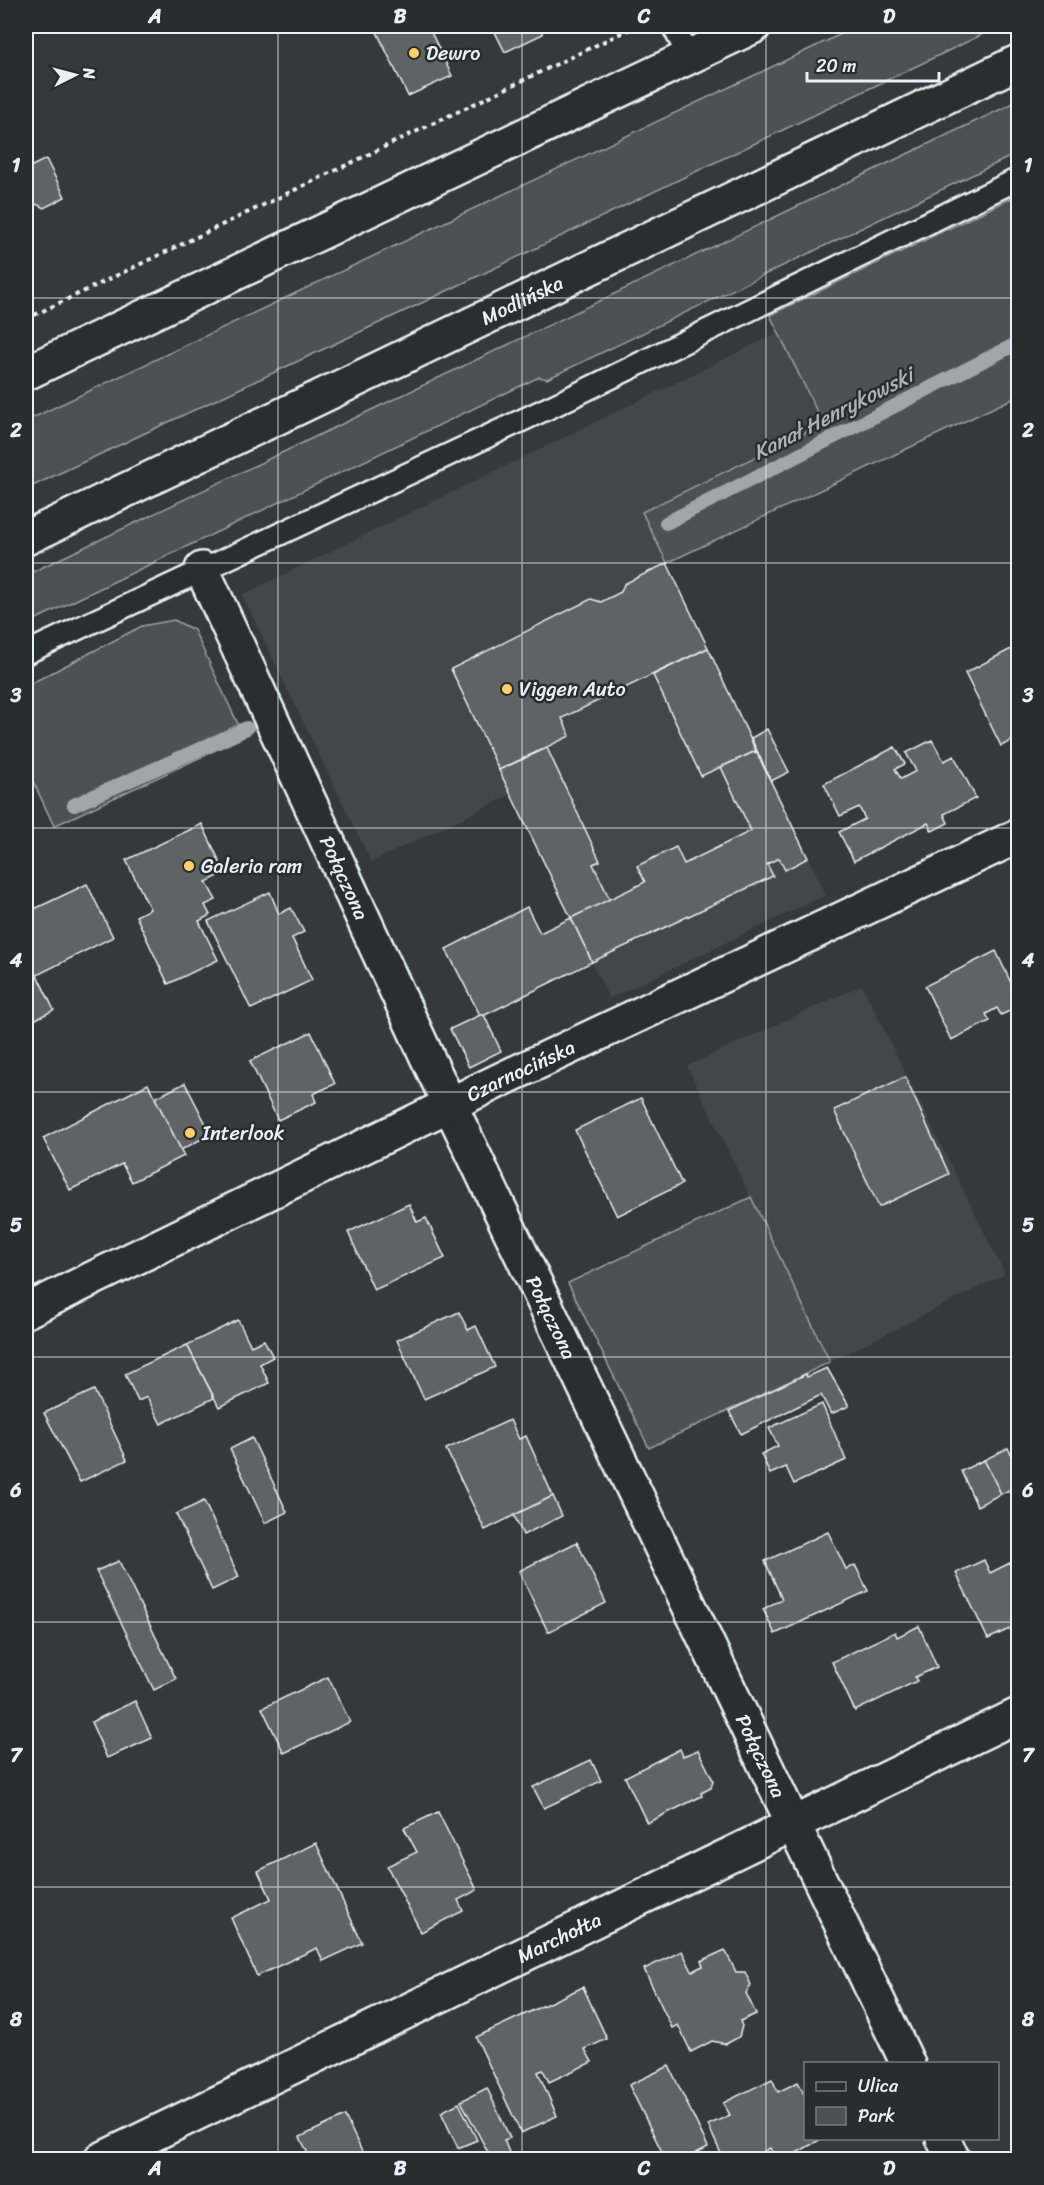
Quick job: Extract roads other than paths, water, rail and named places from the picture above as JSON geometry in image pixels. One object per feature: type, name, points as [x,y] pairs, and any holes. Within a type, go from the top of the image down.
[{"type":"street","points":[[26,373],[754,26]]},
{"type":"street","name":"Modlińska","points":[[26,538],[1018,62]]},
{"type":"street","name":"Połączona","points":[[202,569],[450,1105],[795,1822],[907,2062]]},
{"type":"street","name":"Czarnocińska","points":[[26,1311],[450,1105],[1018,836]]},
{"type":"street","name":"Marchołta","points":[[100,2160],[1018,1715]]},
{"type":"street","points":[[943,2140],[953,2160]]},
{"type":"lane","points":[[673,26],[689,57]]},
{"type":"lane","points":[[26,653],[561,402],[1018,179]]},
{"type":"waterway","name":"Kanał Henrykowski","points":[[666,523],[1018,343]]},
{"type":"waterway","points":[[74,805],[247,728]]},
{"type":"place","name":"Dewro","points":[[414,53]]},
{"type":"place","name":"Viggen Auto","points":[[507,689]]},
{"type":"place","name":"Galeria ram","points":[[189,866]]},
{"type":"place","name":"Interlook","points":[[190,1133]]}]
